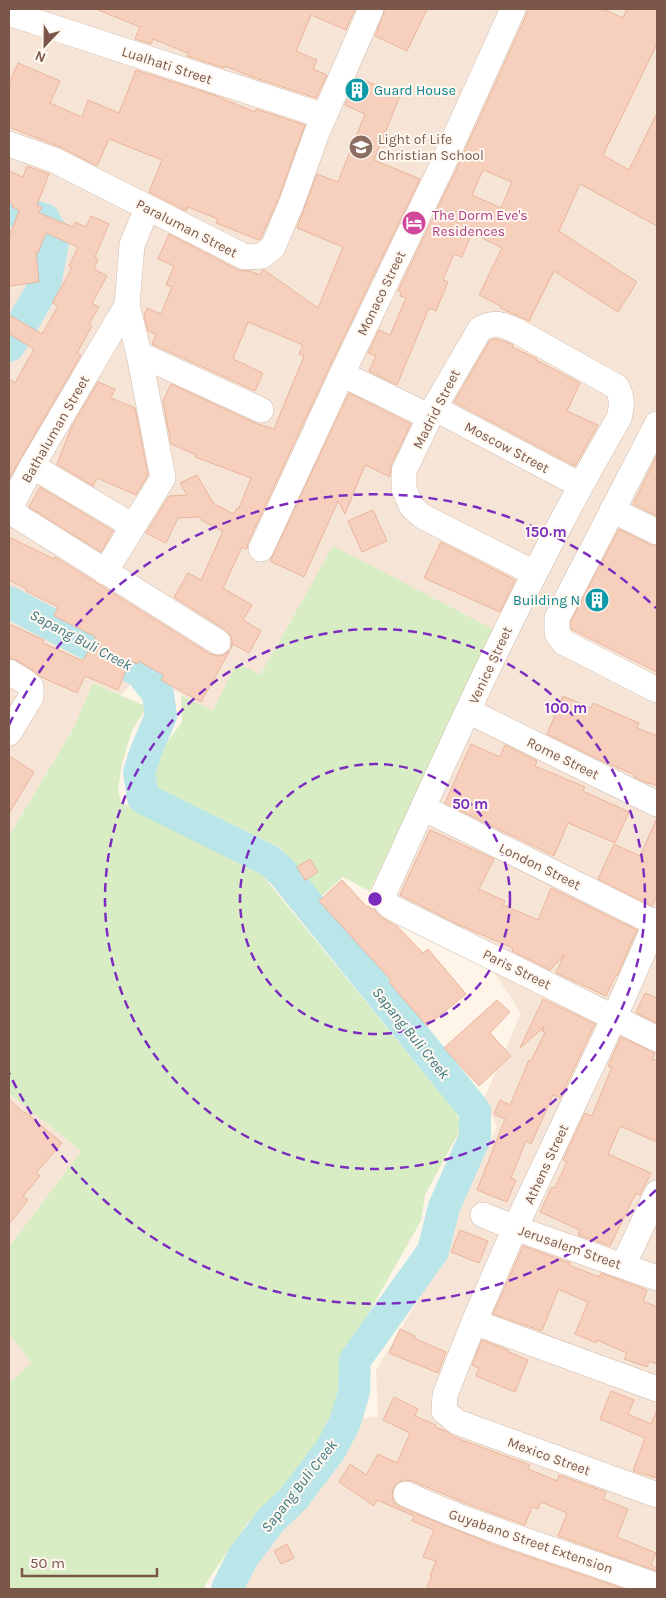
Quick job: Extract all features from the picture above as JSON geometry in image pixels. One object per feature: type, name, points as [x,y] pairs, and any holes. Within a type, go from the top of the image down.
[{"type":"street","name":"Paraluman Street","points":[[9,144],[54,160],[246,257],[262,256],[273,247],[324,116],[371,9]]},
{"type":"street","name":"Monaco Street","points":[[261,549],[342,374],[441,168],[513,9]]},
{"type":"street","name":"Lualhati Street","points":[[9,13],[324,116]]},
{"type":"street","name":"Bathaluman Street","points":[[104,572],[163,478],[139,354],[127,306],[132,245],[147,208]]},
{"type":"street","name":"Bathaluman Street","points":[[127,306],[32,466],[12,504],[17,516],[218,642]]},
{"type":"street","name":"Madrid Street","points":[[534,573],[422,516],[412,506],[404,490],[404,471],[432,412],[480,329],[489,324],[499,323],[515,330],[617,387]]},
{"type":"street","points":[[139,354],[261,410]]},
{"type":"street","name":"Moscow Street","points":[[342,374],[432,412],[580,485]]},
{"type":"street","name":"Venice Street","points":[[384,893],[534,573],[618,418],[622,406],[622,397],[617,387]]},
{"type":"street","points":[[657,424],[557,618],[557,633],[563,642],[657,690]]},
{"type":"street","points":[[32,466],[133,526]]},
{"type":"street","points":[[612,510],[657,532]]},
{"type":"street","points":[[9,733],[31,697],[31,688],[17,677]]},
{"type":"street","name":"Rome Street","points":[[468,711],[657,804]]},
{"type":"street","name":"London Street","points":[[423,808],[657,922]]},
{"type":"street","name":"Paris Street","points":[[384,893],[386,902],[392,907],[657,1038]]},
{"type":"street","name":"Athens Street","points":[[444,1411],[445,1395],[474,1322],[515,1228],[657,922]]},
{"type":"street","points":[[623,1266],[657,1193]]},
{"type":"street","name":"Jerusalem Street","points":[[483,1214],[515,1228],[657,1278]]},
{"type":"street","points":[[474,1322],[657,1389]]},
{"type":"street","name":"Mexico Street","points":[[444,1411],[457,1422],[657,1495]]},
{"type":"street","name":"Guyabano Street Extension","points":[[406,1494],[438,1509],[491,1529],[587,1560],[657,1586]]},
{"type":"shaded area","points":[[9,9],[657,9],[657,1589],[227,1589],[248,1550],[271,1520],[294,1498],[331,1449],[345,1422],[378,1416],[376,1370],[450,1247],[459,1208],[497,1127],[484,1099],[521,1013],[492,969],[428,938],[366,897],[415,797],[292,618],[260,675],[237,662],[213,712],[141,672],[122,695],[93,684],[73,729],[9,836]]},
{"type":"shaded area","points":[[9,1093],[81,1151],[9,1247]]},
{"type":"shaded area","points":[[9,1333],[32,1363],[9,1383]]},
{"type":"green space","points":[[333,546],[493,629],[369,891],[343,877],[315,902],[282,849],[154,786],[156,757],[182,722],[181,695],[213,711],[237,662],[260,675]]},
{"type":"green space","points":[[93,683],[147,707],[132,730],[122,764],[118,790],[121,802],[262,875],[454,1110],[460,1121],[459,1132],[425,1195],[421,1221],[344,1356],[328,1439],[274,1505],[249,1521],[206,1583],[204,1589],[9,1589],[9,1383],[32,1363],[9,1333],[9,1247],[81,1151],[9,1093],[9,836],[73,729]]},
{"type":"building","points":[[96,9],[355,9],[346,30],[311,15],[296,51],[317,60],[313,69],[327,75],[316,98],[225,66],[224,68],[187,56],[188,53],[153,39],[151,44],[135,39],[140,27]]},
{"type":"building","points":[[385,9],[427,9],[407,51],[375,36]]},
{"type":"building","points":[[529,9],[603,9],[623,18],[627,9],[657,9],[657,44],[603,155],[629,170],[657,113],[657,226],[580,184],[559,231],[637,282],[618,312],[554,271],[529,321],[500,308],[501,306],[479,295],[502,248],[472,233],[462,257],[454,254],[443,280],[448,282],[436,311],[429,308],[397,385],[369,371],[376,356],[368,353],[379,330],[390,335],[406,298],[400,296],[401,292],[398,291]],"holes":[[[483,170],[512,182],[501,208],[472,195]]]},
{"type":"building","points":[[18,63],[60,81],[50,103],[82,117],[88,100],[119,113],[136,70],[214,95],[255,112],[256,109],[305,125],[279,197],[261,238],[259,240],[216,223],[218,219],[188,207],[186,211],[149,192],[162,160],[109,139],[97,166],[60,147],[9,127],[9,84]]},
{"type":"building","points":[[357,77],[400,96],[374,160],[420,179],[329,368],[248,543],[247,549],[242,547],[223,588],[252,605],[243,620],[261,631],[249,653],[233,644],[231,649],[231,636],[226,630],[174,597],[188,573],[201,580],[223,531],[201,520],[199,517],[178,518],[166,543],[146,533],[169,496],[187,495],[180,483],[197,475],[213,503],[234,514],[237,508],[239,508],[251,478],[195,457],[196,455],[171,444],[163,401],[171,384],[255,423],[274,429],[304,356],[299,354],[303,345],[248,322],[233,359],[263,373],[255,391],[152,344],[156,334],[148,331],[144,315],[147,308],[161,314],[172,287],[166,285],[174,266],[158,259],[169,234],[238,270],[250,271],[260,275],[262,270],[264,270],[318,308],[343,247],[297,228],[317,174],[338,182],[365,114],[345,105]]},
{"type":"building","points":[[27,166],[49,174],[37,205],[42,207],[39,213],[73,227],[75,222],[86,227],[91,216],[109,224],[95,257],[98,259],[94,269],[107,276],[92,303],[99,307],[89,324],[92,326],[77,353],[81,355],[9,479],[9,379],[15,383],[34,349],[9,334],[9,315],[42,334],[58,306],[52,303],[72,268],[69,266],[78,247],[46,233],[38,253],[36,252],[39,282],[9,286],[9,237],[19,210],[12,207],[13,204],[9,202],[9,171],[23,177]]},
{"type":"building","points":[[496,339],[513,345],[512,347],[580,383],[567,411],[598,425],[575,466],[454,402],[490,340]]},
{"type":"building","points":[[98,382],[115,389],[111,398],[135,408],[148,475],[136,495],[97,478],[93,486],[57,464],[72,426]]},
{"type":"building","points":[[349,393],[411,424],[391,465],[390,477],[365,465],[345,514],[338,501],[304,577],[270,561]]},
{"type":"building","points":[[657,455],[657,516],[633,504]]},
{"type":"building","points":[[40,487],[113,531],[101,552],[29,507]]},
{"type":"building","points":[[373,510],[387,541],[362,552],[348,521]]},
{"type":"building","name":"Building N","points":[[619,529],[651,545],[657,546],[657,672],[571,629],[571,621]]},
{"type":"building","points":[[9,537],[54,559],[55,557],[210,654],[224,655],[230,650],[201,702],[161,680],[164,675],[138,661],[137,664],[130,660],[118,690],[85,676],[77,693],[41,677],[16,660],[9,658],[9,624],[44,640],[43,643],[83,661],[96,637],[54,616],[58,607],[9,580]]},
{"type":"building","points":[[441,542],[515,580],[500,612],[424,578]]},
{"type":"building","points":[[563,696],[591,708],[593,703],[639,723],[637,728],[657,736],[657,786],[634,777],[635,775],[547,734]]},
{"type":"building","points":[[471,744],[500,757],[505,745],[537,761],[535,766],[585,787],[583,791],[629,812],[615,843],[568,823],[554,856],[445,803]]},
{"type":"building","points":[[9,756],[34,772],[9,813]]},
{"type":"building","points":[[657,818],[657,895],[652,906],[598,879],[614,844],[640,856]]},
{"type":"building","points":[[430,830],[494,859],[479,889],[505,901],[503,905],[538,920],[551,888],[637,930],[606,996],[556,973],[564,955],[550,970],[512,951],[513,948],[459,925],[400,895]]},
{"type":"building","points":[[310,859],[318,872],[305,880],[297,867]]},
{"type":"building","points":[[342,880],[367,907],[372,903],[376,912],[381,917],[398,927],[423,953],[428,949],[466,994],[427,1026],[389,982],[391,980],[319,901]]},
{"type":"building","points":[[645,993],[657,998],[657,1023],[636,1013]]},
{"type":"building","points":[[543,999],[595,1024],[560,1098],[553,1095],[531,1144],[526,1141],[511,1178],[516,1180],[507,1202],[477,1190],[505,1119],[494,1114],[500,1100],[510,1105],[529,1060],[531,1061],[545,1032],[542,1031],[544,1027],[520,1048]]},
{"type":"building","points":[[497,1000],[510,1012],[490,1033],[511,1056],[479,1086],[444,1048]]},
{"type":"building","points":[[621,1037],[655,1053],[652,1059],[657,1061],[657,1142],[620,1126],[608,1154],[651,1173],[640,1195],[636,1193],[610,1246],[578,1235],[580,1230],[540,1212],[552,1187],[555,1188],[567,1162],[563,1160],[585,1113],[592,1116],[612,1067],[608,1066]]},
{"type":"building","points":[[9,1099],[62,1143],[36,1173],[40,1176],[23,1196],[28,1200],[9,1224]]},
{"type":"building","points":[[460,1230],[488,1241],[479,1263],[451,1252]]},
{"type":"building","points":[[523,1246],[570,1263],[569,1265],[599,1277],[601,1273],[647,1290],[643,1301],[657,1307],[657,1364],[649,1361],[647,1367],[624,1359],[627,1353],[597,1340],[596,1343],[575,1334],[588,1302],[560,1290],[558,1290],[542,1331],[493,1314]]},
{"type":"building","points":[[400,1329],[415,1336],[414,1338],[446,1352],[438,1373],[389,1353]]},
{"type":"building","points":[[482,1340],[528,1360],[515,1392],[476,1376],[479,1368],[472,1365]]},
{"type":"building","points":[[611,1391],[634,1400],[628,1414],[651,1424],[657,1410],[657,1478],[633,1471],[645,1438],[600,1419]]},
{"type":"building","points":[[394,1397],[418,1409],[415,1416],[436,1425],[435,1427],[446,1431],[454,1437],[530,1465],[528,1469],[557,1481],[559,1475],[606,1492],[603,1499],[628,1509],[617,1537],[656,1553],[651,1565],[657,1568],[657,1571],[558,1536],[567,1513],[541,1502],[538,1509],[532,1507],[525,1525],[412,1481],[404,1480],[397,1483],[392,1495],[394,1502],[400,1507],[494,1545],[624,1589],[426,1589],[436,1561],[423,1557],[434,1530],[412,1521],[414,1516],[377,1500],[374,1506],[339,1482],[350,1464],[366,1475],[378,1454],[397,1463],[410,1433],[383,1420]]},
{"type":"building","points":[[287,1544],[294,1558],[281,1564],[274,1551]]},
{"type":"waterway","name":"Sapang Buli Creek","points":[[9,209],[44,219],[54,238],[45,285],[9,346]]},
{"type":"waterway","name":"Sapang Buli Creek","points":[[9,602],[141,672],[158,694],[161,716],[139,772],[143,798],[270,861],[283,873],[475,1111],[475,1137],[444,1207],[433,1251],[355,1360],[354,1392],[345,1422],[331,1449],[294,1498],[271,1520],[243,1557],[227,1589]]},
{"type":"place","name":"Guard House","points":[[357,90]]},
{"type":"place","name":"Light of Life Christian School","points":[[361,147]]},
{"type":"place","name":"The Dorm Eve's Residences","points":[[414,223]]},
{"type":"place","name":"Building N","points":[[597,600]]}]
